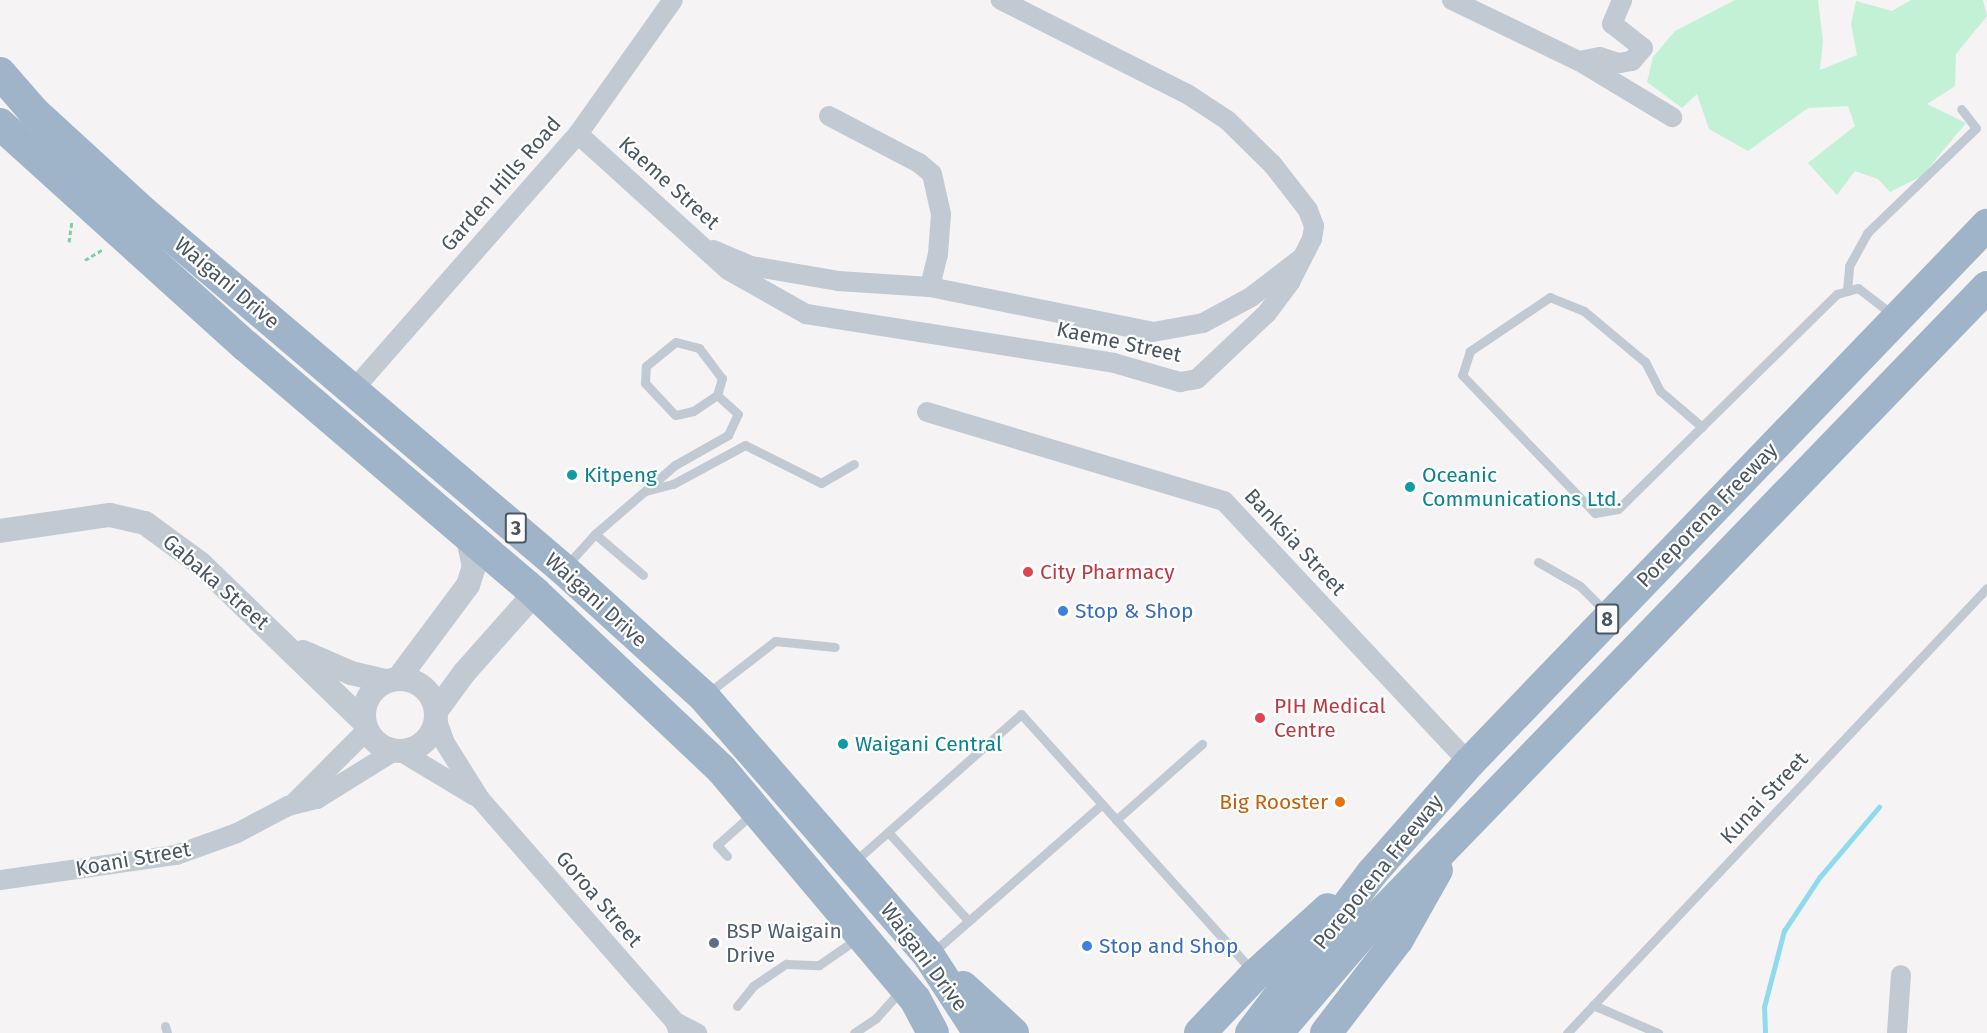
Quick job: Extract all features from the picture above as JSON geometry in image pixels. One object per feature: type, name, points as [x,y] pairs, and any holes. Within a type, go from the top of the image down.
[{"type":"highway","points":[[0,73],[10,98],[31,122],[107,193],[103,202],[92,207]]},
{"type":"highway","name":"Waigani Drive","points":[[0,73],[34,112],[143,212],[563,569],[704,697],[929,956],[979,1033]]},
{"type":"highway","name":"Waigani Drive","points":[[0,124],[246,346],[535,593],[722,770],[904,987],[933,1033]]},
{"type":"highway","points":[[143,212],[135,218],[133,229],[232,317],[246,346]]},
{"type":"highway","name":"Poreporena Freeway","points":[[1251,1033],[1372,873],[1469,763],[1987,225]]},
{"type":"highway","name":"Poreporena Freeway","points":[[1277,1033],[1367,927],[1987,287]]},
{"type":"highway","points":[[440,463],[447,482],[545,569],[543,582],[535,593]]},
{"type":"highway","points":[[1326,1033],[1398,939],[1428,889],[1449,844]]},
{"type":"highway","points":[[1200,1033],[1255,975],[1372,873]]},
{"type":"highway","points":[[929,956],[1013,1033]]},
{"type":"street","name":"Garden Hills Road","points":[[353,390],[578,134],[674,0]]},
{"type":"street","name":"Kaeme Street","points":[[578,134],[728,270],[806,314],[1114,363],[1180,382],[1197,379],[1211,369],[1267,313],[1290,282],[1314,226],[1308,210],[1273,165],[1227,120],[1189,94],[1000,0]]},
{"type":"street","points":[[1452,0],[1579,62],[1672,117]]},
{"type":"street","points":[[1579,62],[1600,57],[1619,63],[1632,61],[1643,48],[1612,24],[1622,0]]},
{"type":"street","points":[[829,116],[919,163],[932,174],[941,214],[938,254],[930,287]]},
{"type":"street","points":[[704,246],[751,266],[838,281],[930,287],[1153,332],[1203,323],[1251,297],[1301,258]]},
{"type":"street","name":"Banksia Street","points":[[927,412],[1224,501],[1469,763]]},
{"type":"street","name":"Gabaka Street","points":[[0,531],[110,515],[145,523],[201,564],[287,645],[365,726]]},
{"type":"street","points":[[467,534],[474,567],[468,585],[392,680],[368,698],[365,726],[375,741],[397,751],[424,743],[437,716],[464,673],[535,593]]},
{"type":"street","name":"Gabaka Street","points":[[287,645],[330,665],[392,680]]},
{"type":"street","points":[[392,680],[419,683],[433,699],[437,716]]},
{"type":"street","name":"Goroa Street","points":[[437,716],[445,743],[480,799],[677,1028]]},
{"type":"street","name":"Koani Street","points":[[293,804],[365,726]]},
{"type":"street","name":"Goroa Street","points":[[397,751],[480,799]]},
{"type":"street","name":"Koani Street","points":[[0,880],[176,855],[237,833],[293,804],[316,799],[397,751]]},
{"type":"street","points":[[1898,1033],[1901,975]]},
{"type":"street","points":[[677,1028],[697,1033]]},
{"type":"lane","points":[[1846,291],[1849,266],[1867,233],[1976,128],[1961,109]]},
{"type":"lane","points":[[1702,427],[1660,391],[1645,362],[1584,311],[1550,297],[1470,351],[1462,375],[1595,513],[1618,509],[1702,427],[1837,294],[1858,288],[1898,318]]},
{"type":"lane","points":[[676,342],[699,348],[722,378],[717,395],[693,411],[675,415],[645,383],[646,366],[676,342]]},
{"type":"lane","points":[[563,569],[595,534],[640,493],[675,465],[728,435],[738,414],[717,395]]},
{"type":"lane","points":[[640,493],[673,484],[746,445],[821,483],[854,464]]},
{"type":"lane","points":[[595,534],[643,575]]},
{"type":"lane","points":[[1538,562],[1580,586],[1610,616]]},
{"type":"lane","name":"Kunai Street","points":[[1567,1033],[1987,588]]},
{"type":"lane","points":[[704,697],[775,641],[835,647]]},
{"type":"lane","points":[[852,865],[1021,714],[1255,975]]},
{"type":"lane","points":[[1116,820],[1202,744]]},
{"type":"lane","points":[[929,956],[967,919],[1102,804]]},
{"type":"lane","points":[[727,856],[717,845],[756,810]]},
{"type":"lane","points":[[888,832],[967,919]]},
{"type":"lane","points":[[737,1006],[753,986],[786,964],[819,964],[862,935]]},
{"type":"lane","points":[[854,1033],[876,1018],[904,987]]},
{"type":"lane","points":[[1593,1005],[1658,1033]]},
{"type":"green space","points":[[1735,0],[1818,0],[1823,41],[1820,70],[1857,55],[1851,24],[1856,1],[1892,11],[1911,0],[1983,0],[1987,16],[1956,54],[1955,86],[1927,104],[1966,123],[1922,176],[1890,192],[1878,179],[1855,171],[1837,195],[1808,163],[1855,126],[1848,106],[1808,108],[1748,151],[1709,129],[1697,94],[1682,108],[1647,82],[1653,57],[1675,31]]},
{"type":"waterway","points":[[1765,1033],[1764,1007],[1784,931],[1819,878],[1879,807]]},
{"type":"place","name":"Kitpeng","points":[[572,475]]},
{"type":"place","name":"Oceanic Communications Ltd.","points":[[1410,487]]},
{"type":"place","name":"City Pharmacy","points":[[1028,572]]},
{"type":"place","name":"Stop & Shop","points":[[1063,611]]},
{"type":"place","name":"PIH Medical Centre","points":[[1260,718]]},
{"type":"place","name":"Waigani Central","points":[[843,744]]},
{"type":"place","name":"Big Rooster","points":[[1340,802]]},
{"type":"place","name":"BSP Waigain Drive","points":[[714,943]]},
{"type":"place","name":"Stop and Shop","points":[[1087,946]]}]
